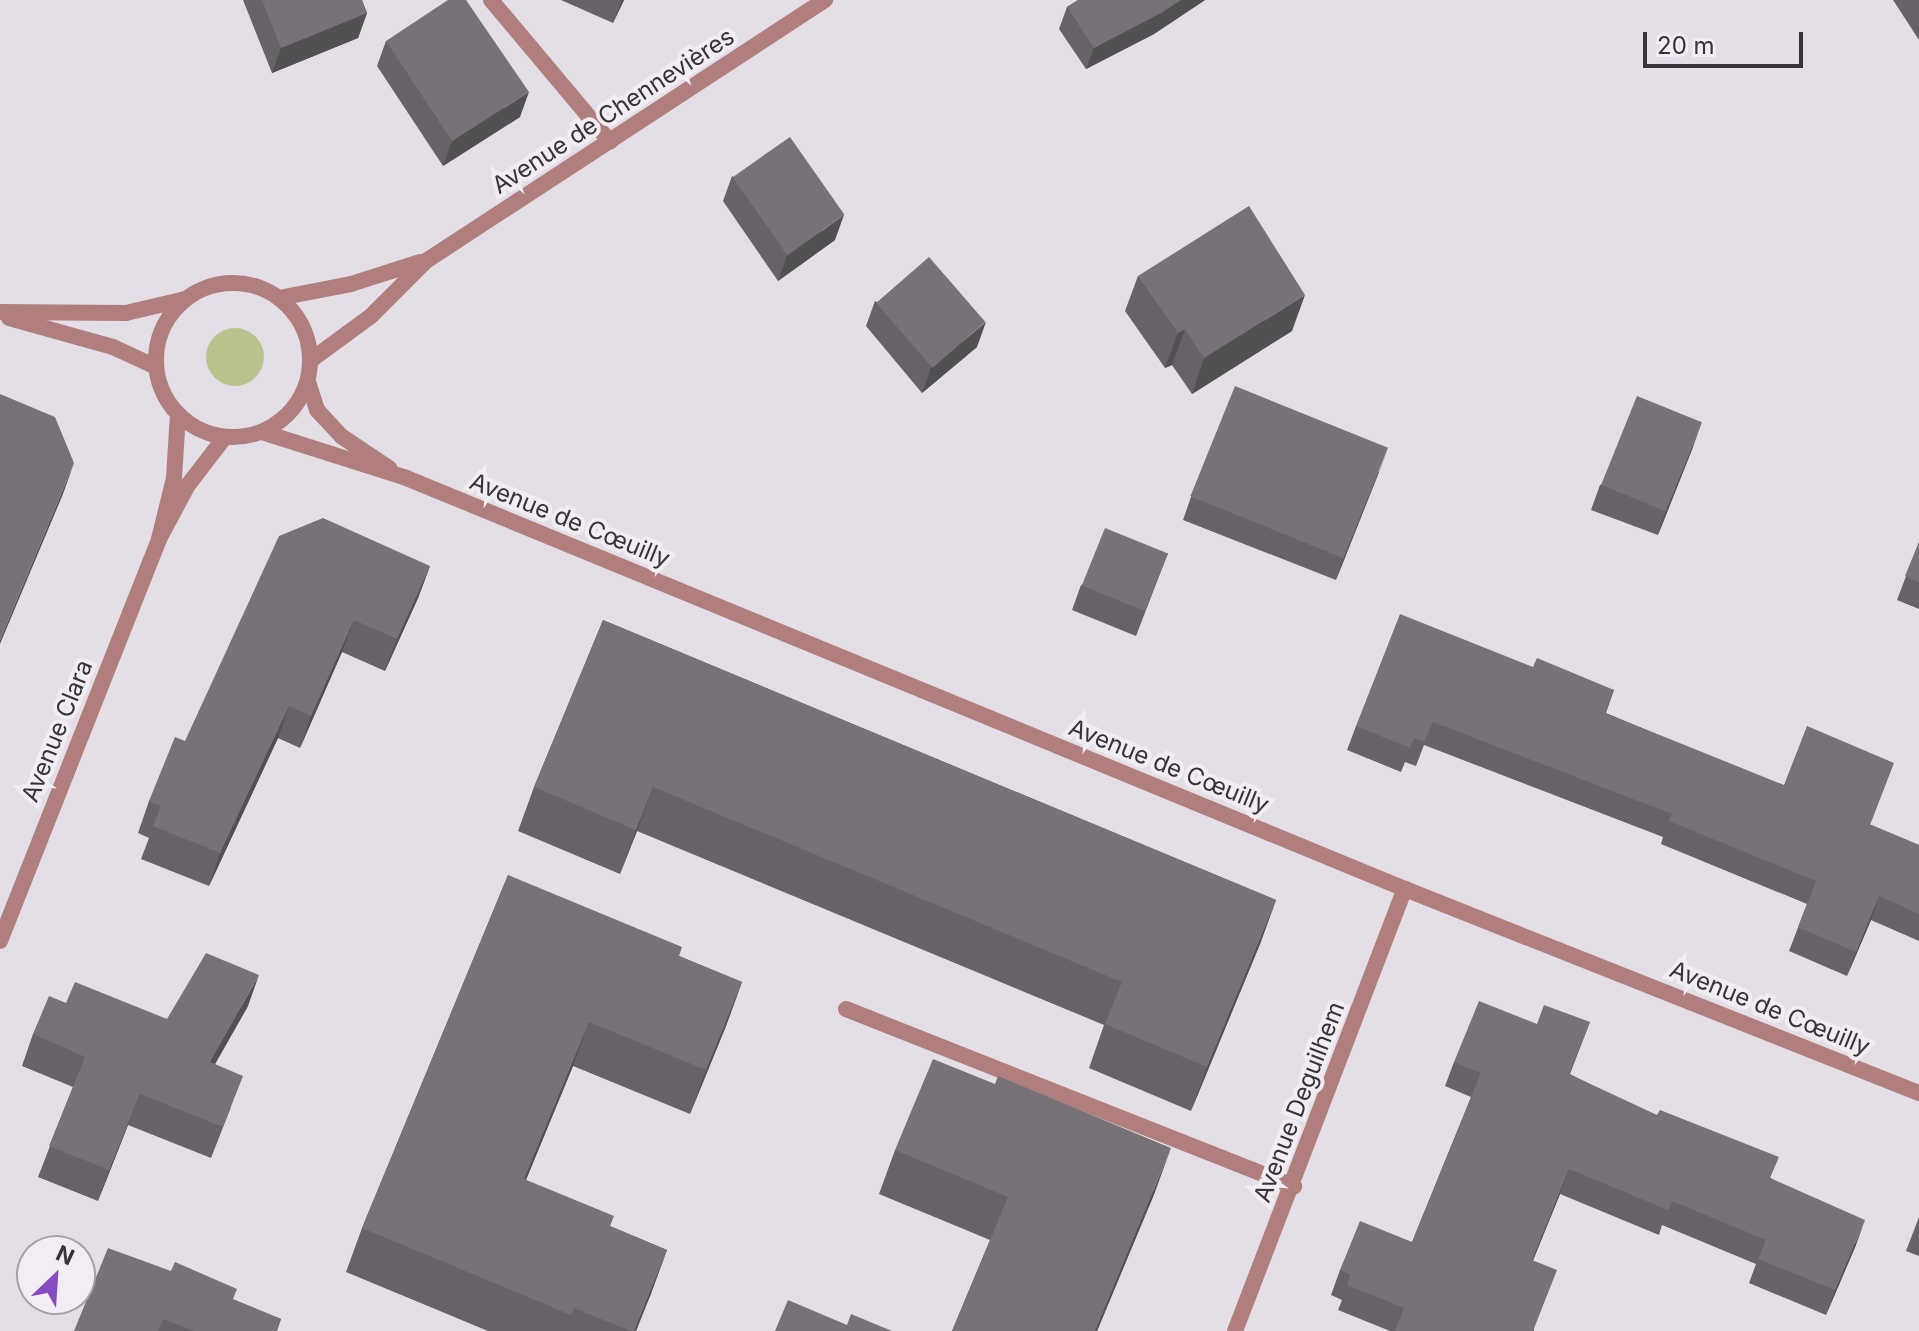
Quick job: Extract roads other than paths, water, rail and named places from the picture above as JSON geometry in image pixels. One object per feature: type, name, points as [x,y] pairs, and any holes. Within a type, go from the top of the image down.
[{"type":"street","points":[[491,0],[610,142]]},
{"type":"street","name":"Avenue de Chennevières","points":[[311,360],[371,316],[426,261],[825,0]]},
{"type":"street","name":"Avenue de Chennevières","points":[[279,298],[351,284],[426,261]]},
{"type":"street","points":[[0,314],[126,313],[185,299],[232,283],[279,298],[296,314],[311,360],[308,382],[298,403],[262,432],[225,437],[208,433],[178,414],[159,384],[156,367],[158,342],[185,299]]},
{"type":"street","points":[[0,314],[113,347],[156,367]]},
{"type":"street","name":"Avenue de Cœuilly","points":[[308,382],[317,410],[341,436],[404,477]]},
{"type":"street","name":"Avenue Clara","points":[[159,539],[174,478],[178,414]]},
{"type":"street","name":"Avenue de Cœuilly","points":[[262,432],[404,477],[1405,889],[1919,1093]]},
{"type":"street","name":"Avenue Clara","points":[[0,941],[159,539],[188,485],[225,437]]},
{"type":"street","name":"Avenue Deguilhem","points":[[1235,1331],[1294,1186],[1405,889]]},
{"type":"street","points":[[846,1009],[1294,1186]]}]
